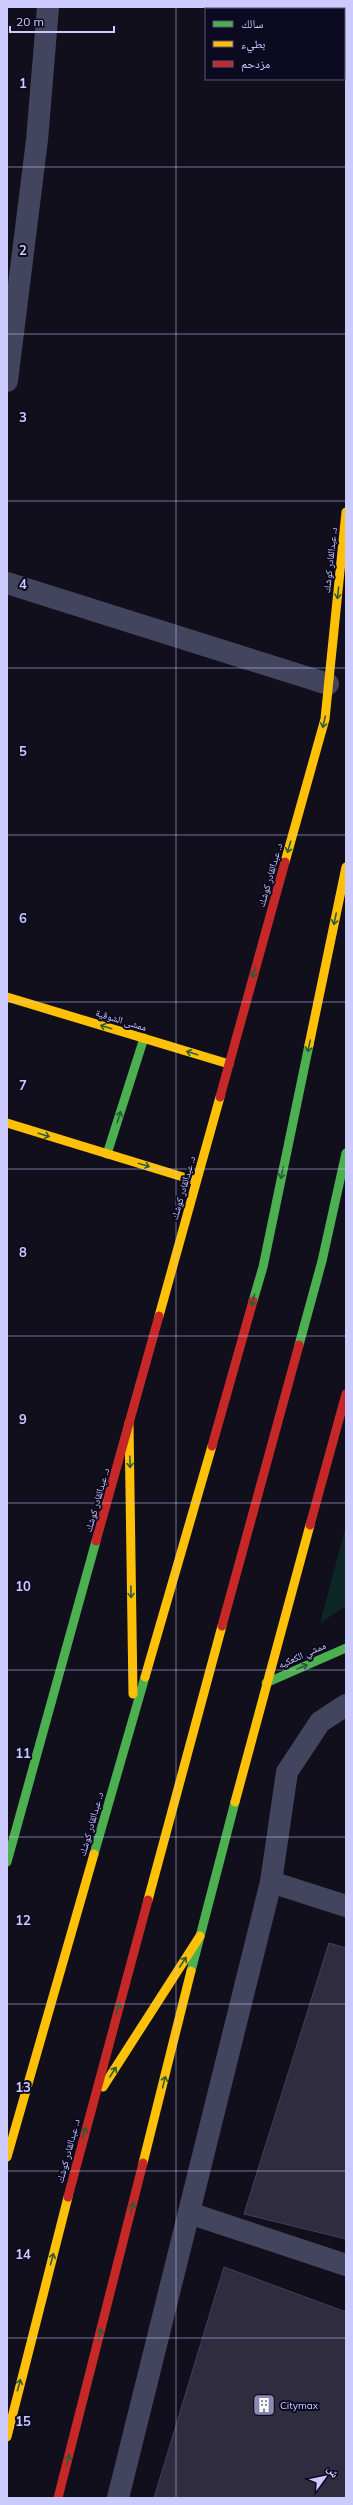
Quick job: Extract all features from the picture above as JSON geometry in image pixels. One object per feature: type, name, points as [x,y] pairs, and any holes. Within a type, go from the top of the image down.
[{"type":"main road","name":"د. عبدالقادر كوشك","points":[[7,1862],[325,719],[346,512]]},
{"type":"main road","name":"د. عبدالقادر كوشك","points":[[7,2157],[263,1267],[346,867]]},
{"type":"main road","name":"ممشى الشوقية","points":[[7,997],[229,1064]]},
{"type":"main road","points":[[107,1154],[144,1038]]},
{"type":"main road","points":[[7,1123],[196,1181]]},
{"type":"main road","name":"د. عبدالقادر كوشك","points":[[7,2437],[92,2104],[322,1261],[346,1153]]},
{"type":"main road","points":[[58,2498],[200,1936],[266,1683],[346,1394]]},
{"type":"main road","points":[[129,1424],[133,1719]]},
{"type":"main road","name":"ممشي الكعكيه","points":[[266,1683],[346,1648]]},
{"type":"main road","points":[[92,2104],[200,1936]]},
{"type":"main road","points":[[7,2421],[14,2406]]},
{"type":"street","points":[[7,381],[37,140],[48,7]]},
{"type":"street","points":[[7,584],[328,684]]},
{"type":"street","points":[[118,2498],[271,1882],[287,1772],[320,1722],[346,1705]]},
{"type":"street","points":[[271,1882],[346,1906]]},
{"type":"street","points":[[188,2213],[346,2265]]},
{"type":"green space","points":[[346,1526],[346,1606],[320,1623]]},
{"type":"building","points":[[329,1943],[346,1948],[346,2239],[244,2214]]},
{"type":"building","name":"Citymax","points":[[224,2267],[346,2312],[346,2498],[154,2498]]},
{"type":"traffic: fast","points":[[107,1154],[144,1038]]},
{"type":"traffic: fast","points":[[253,1301],[263,1267],[309,1045]]},
{"type":"traffic: fast","points":[[299,1345],[322,1261],[346,1153]]},
{"type":"traffic: fast","points":[[7,1862],[96,1541]]},
{"type":"traffic: fast","points":[[266,1683],[346,1648]]},
{"type":"traffic: fast","points":[[94,1854],[145,1677]]},
{"type":"traffic: fast","points":[[191,1971],[235,1802]]},
{"type":"traffic: slow","points":[[285,862],[325,719],[346,512]]},
{"type":"traffic: slow","points":[[309,1045],[346,867]]},
{"type":"traffic: slow","points":[[7,997],[229,1064]]},
{"type":"traffic: slow","points":[[159,1316],[220,1097]]},
{"type":"traffic: slow","points":[[7,1123],[196,1181]]},
{"type":"traffic: slow","points":[[129,1423],[133,1694]]},
{"type":"traffic: slow","points":[[145,1677],[212,1446]]},
{"type":"traffic: slow","points":[[235,1802],[310,1525]]},
{"type":"traffic: slow","points":[[148,1900],[222,1626]]},
{"type":"traffic: slow","points":[[7,2157],[94,1854]]},
{"type":"traffic: slow","points":[[103,2087],[200,1936]]},
{"type":"traffic: slow","points":[[143,2163],[191,1971]]},
{"type":"traffic: slow","points":[[7,2437],[68,2197]]},
{"type":"traffic: jam","points":[[220,1097],[285,862]]},
{"type":"traffic: jam","points":[[212,1446],[253,1301]]},
{"type":"traffic: jam","points":[[96,1541],[159,1316]]},
{"type":"traffic: jam","points":[[222,1626],[299,1345]]},
{"type":"traffic: jam","points":[[310,1525],[346,1394]]},
{"type":"traffic: jam","points":[[68,2197],[148,1900]]},
{"type":"traffic: jam","points":[[58,2498],[143,2163]]},
{"type":"place","name":"Citymax","points":[[264,2405]]}]
